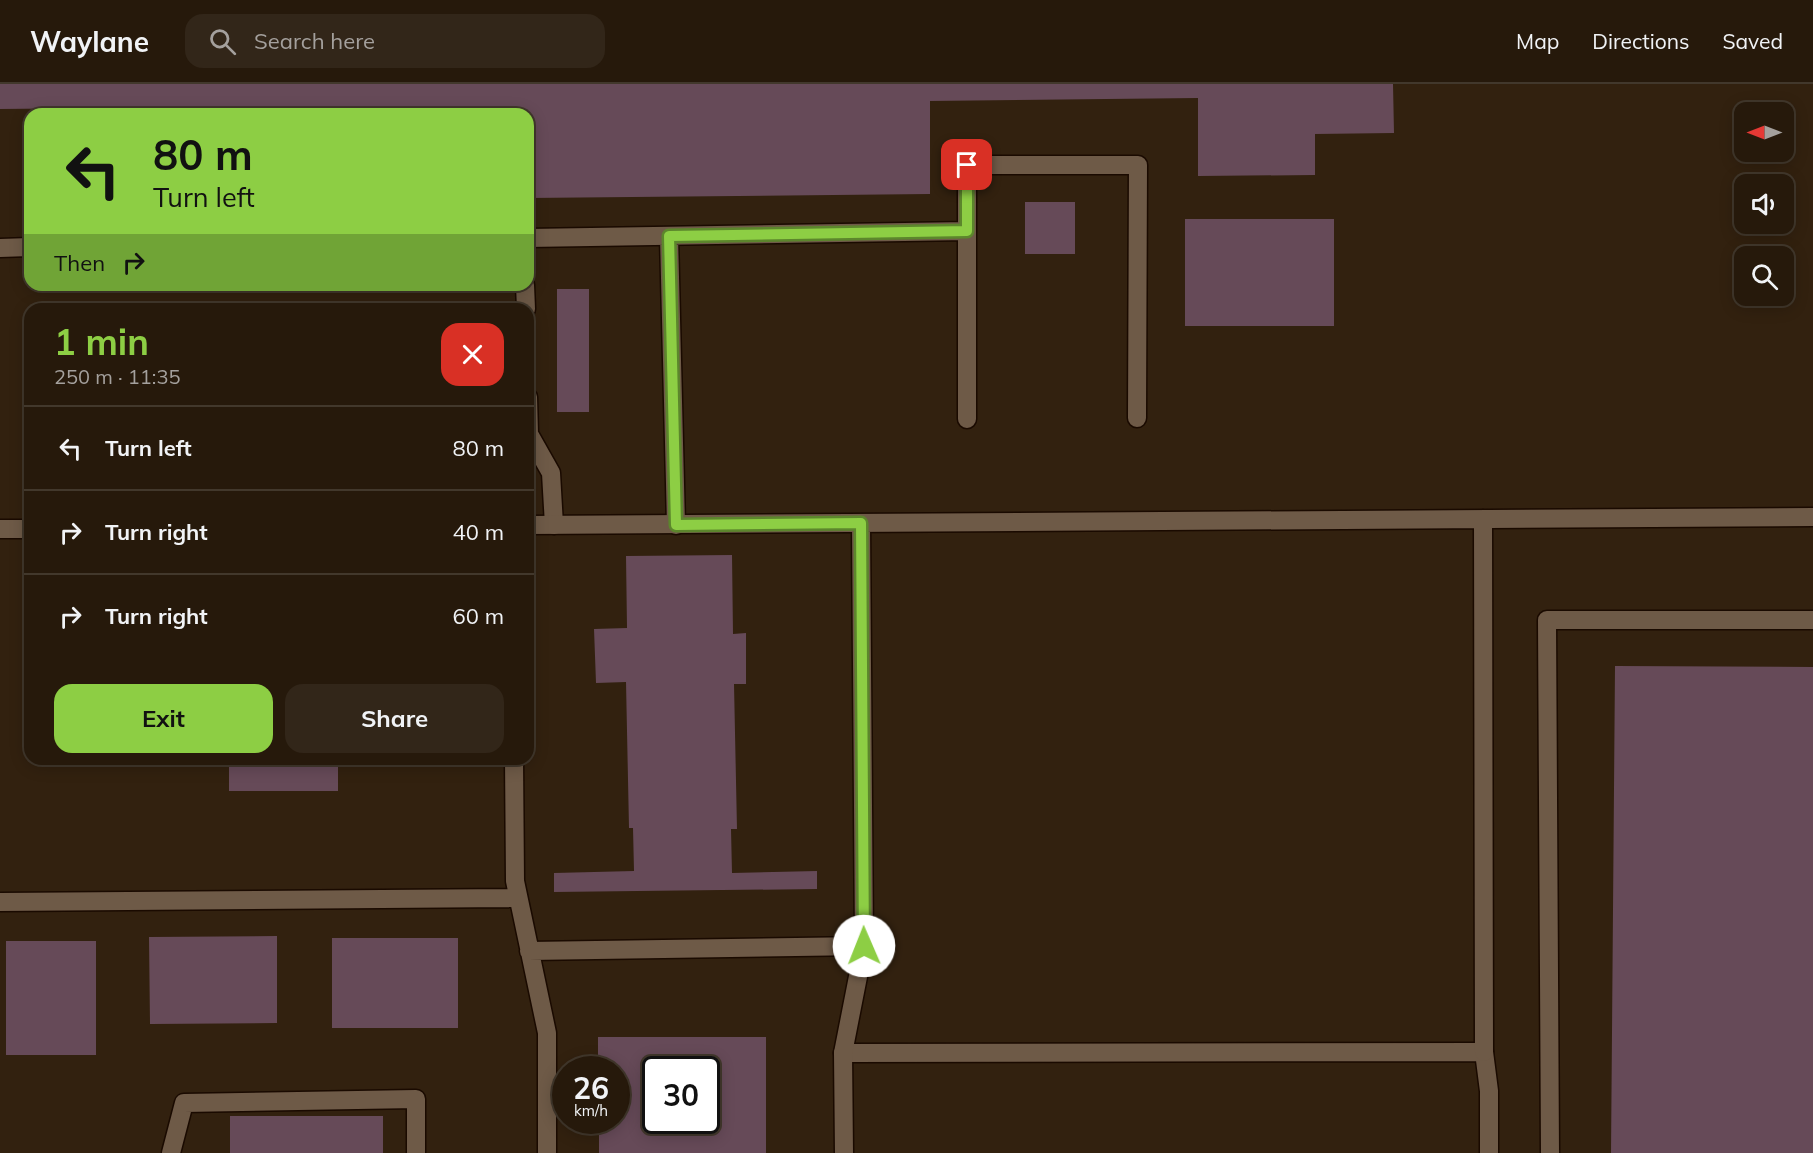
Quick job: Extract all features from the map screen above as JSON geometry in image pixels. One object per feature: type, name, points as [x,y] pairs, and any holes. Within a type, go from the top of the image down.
[{"type":"street","points":[[967,419],[967,165],[1138,165],[1137,418]]},
{"type":"street","points":[[534,238],[967,231]]},
{"type":"street","points":[[669,236],[676,525]]},
{"type":"street","points":[[0,248],[24,248]]},
{"type":"street","points":[[534,443],[551,473],[554,525]]},
{"type":"street","points":[[534,525],[1813,517]]},
{"type":"street","points":[[1483,519],[1484,1052],[1489,1091],[1489,1153]]},
{"type":"street","points":[[844,1153],[843,1053],[864,946],[861,523]]},
{"type":"street","points":[[0,529],[24,529]]},
{"type":"street","points":[[1550,1153],[1547,620],[1813,620]]},
{"type":"street","points":[[514,765],[515,881],[547,1034],[547,1153]]},
{"type":"street","points":[[0,902],[518,898]]},
{"type":"street","points":[[529,951],[864,946]]},
{"type":"street","points":[[843,1053],[1484,1052]]},
{"type":"street","points":[[171,1153],[184,1102],[416,1099],[416,1153]]},
{"type":"building","points":[[0,84],[1393,84],[1394,133],[1315,134],[1315,175],[1198,176],[1198,98],[930,101],[930,194],[534,198],[534,108],[314,108],[314,106],[0,109]]},
{"type":"building","points":[[1025,202],[1075,202],[1075,254],[1025,254]]},
{"type":"building","points":[[1185,219],[1334,219],[1334,326],[1185,326]]},
{"type":"building","points":[[557,289],[589,289],[589,412],[557,412]]},
{"type":"building","points":[[732,555],[733,634],[746,633],[746,684],[734,684],[737,829],[731,829],[732,873],[817,871],[817,889],[554,892],[554,873],[634,871],[633,828],[629,828],[626,682],[596,683],[594,629],[627,628],[626,556]]},
{"type":"building","points":[[1615,666],[1813,667],[1813,1153],[1611,1153]]},
{"type":"building","points":[[229,765],[338,765],[338,791],[229,791]]},
{"type":"building","points":[[277,936],[277,1023],[150,1024],[149,937]]},
{"type":"building","points":[[332,938],[458,938],[458,1028],[332,1028]]},
{"type":"building","points":[[6,941],[96,941],[96,1055],[6,1055]]},
{"type":"building","points":[[598,1037],[766,1037],[766,1153],[599,1153],[599,1134],[630,1134],[630,1056],[598,1056]]},
{"type":"building","points":[[230,1116],[383,1116],[383,1153],[230,1153]]},
{"type":"route","points":[[864,946],[861,523],[676,525],[669,236],[967,231],[967,165]]}]
